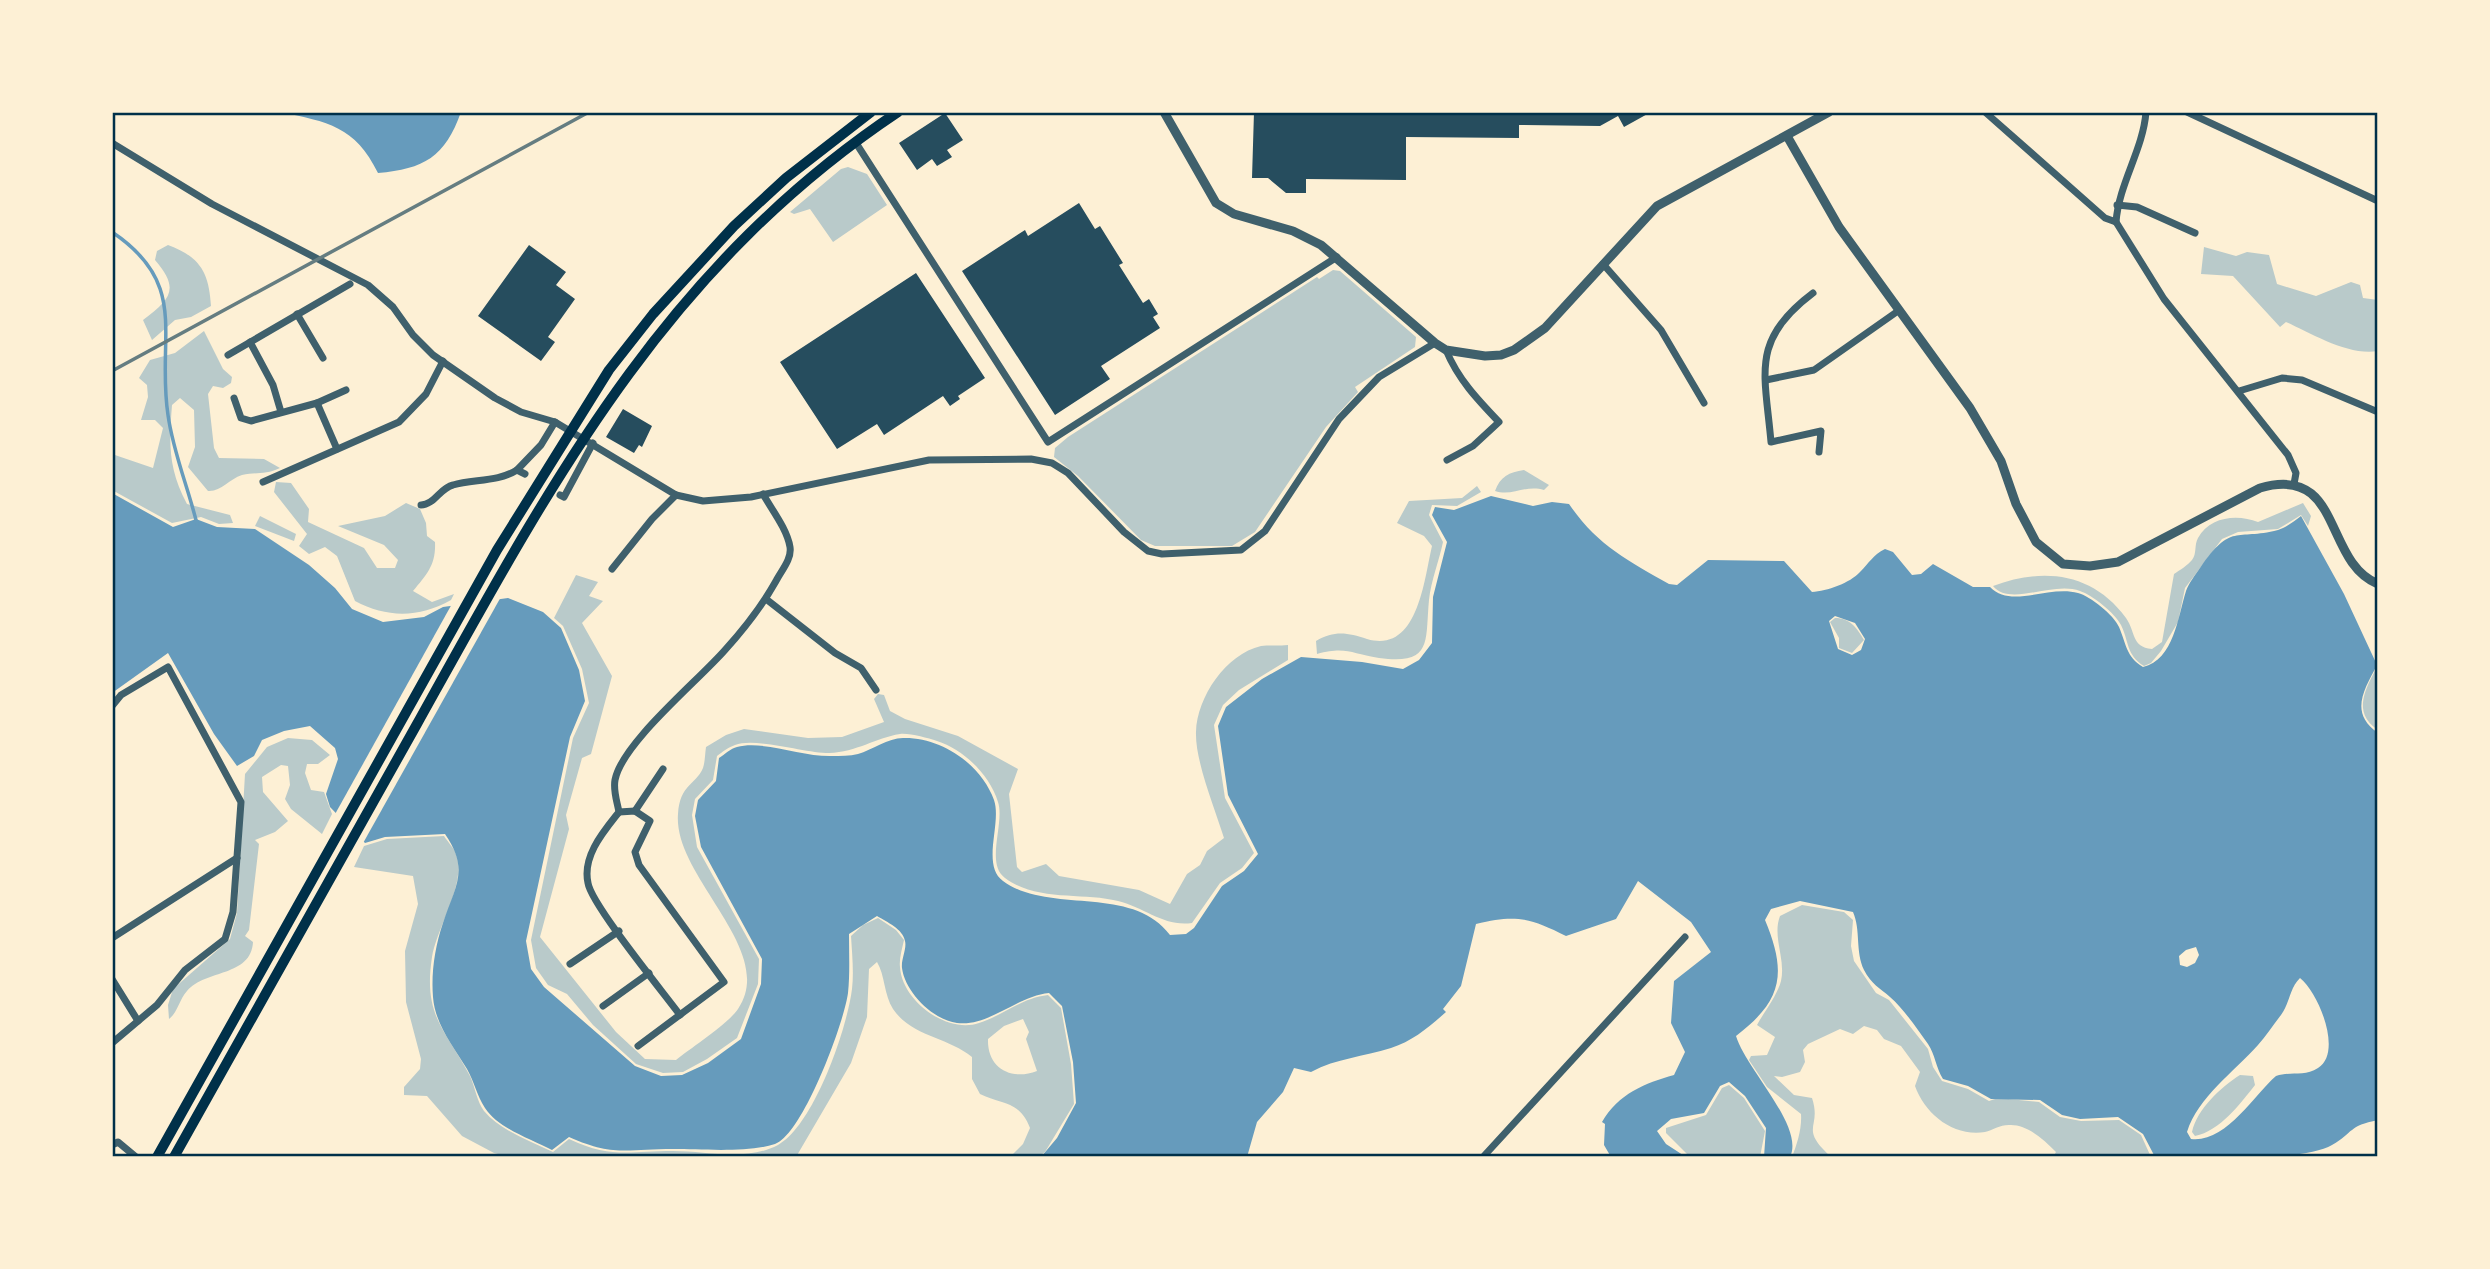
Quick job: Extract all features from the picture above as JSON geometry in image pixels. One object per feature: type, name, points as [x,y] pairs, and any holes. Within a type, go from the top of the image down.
[{"type":"highway","points":[[158,1157],[497,550],[570,430],[630,343],[711,250],[786,178],[871,112]]},
{"type":"highway","points":[[174,1157],[510,557],[588,441],[643,352],[699,284],[768,214],[898,112]]},
{"type":"street","points":[[1164,112],[1208,194],[1224,210],[1302,235],[1337,257],[1435,343],[1446,350],[1485,356],[1501,355],[1514,350],[1545,328],[1657,206],[1831,113]]},
{"type":"street","points":[[1985,112],[2105,218],[2116,222]]},
{"type":"street","points":[[2146,112],[2143,134],[2117,205],[2116,222],[2164,299],[2288,455],[2296,473],[2294,484]]},
{"type":"street","points":[[2187,112],[2378,201]]},
{"type":"street","points":[[1787,136],[1839,228],[1970,408],[2001,461],[2016,504],[2035,542],[2063,564],[2090,566],[2118,562],[2260,488],[2294,484],[2315,496],[2359,574],[2378,584]]},
{"type":"street","points":[[112,143],[212,204],[368,285],[393,307],[426,349],[443,361],[521,412],[555,422],[570,430],[676,495],[723,501],[929,460],[1031,459],[1052,463],[1068,473],[1124,532],[1148,551],[1162,555],[1241,550],[1265,531],[1339,419],[1379,377],[1435,343]]},
{"type":"street","points":[[856,143],[1048,442],[1337,257]]},
{"type":"street","points":[[2117,205],[2137,207],[2195,233]]},
{"type":"street","points":[[1603,264],[1661,330],[1704,403]]},
{"type":"street","points":[[228,355],[350,284]]},
{"type":"street","points":[[1813,293],[1793,308],[1779,325],[1763,360],[1771,442],[1821,431],[1819,452]]},
{"type":"street","points":[[1766,380],[1814,370],[1898,311]]},
{"type":"street","points":[[297,314],[323,358]]},
{"type":"street","points":[[250,342],[273,385],[281,412]]},
{"type":"street","points":[[1446,350],[1455,370],[1499,422],[1473,446],[1447,460]]},
{"type":"street","points":[[263,482],[399,422],[426,394],[443,361]]},
{"type":"street","points":[[2239,391],[2282,378],[2302,380],[2378,412]]},
{"type":"street","points":[[234,398],[241,418],[251,421],[317,403],[346,390]]},
{"type":"street","points":[[317,403],[337,449]]},
{"type":"street","points":[[421,505],[427,504],[451,485],[484,480],[517,470],[541,445],[555,422]]},
{"type":"street","points":[[560,495],[564,497],[588,441]]},
{"type":"street","points":[[517,470],[525,474]]},
{"type":"street","points":[[680,1015],[587,884],[593,849],[619,812],[614,793],[615,779],[622,762],[648,730],[726,650],[766,599],[789,558],[790,549],[763,494]]},
{"type":"street","points":[[612,569],[652,519],[676,495]]},
{"type":"street","points":[[766,599],[866,672],[876,690]]},
{"type":"street","points":[[112,706],[121,695],[168,667],[241,802],[233,912],[225,939],[185,970],[157,1005],[112,1043]]},
{"type":"street","points":[[635,811],[663,769]]},
{"type":"street","points":[[619,812],[635,811],[650,821],[635,852],[639,865],[724,982],[638,1046]]},
{"type":"street","points":[[112,938],[237,858]]},
{"type":"street","points":[[570,964],[619,931]]},
{"type":"street","points":[[1483,1157],[1685,937]]},
{"type":"street","points":[[603,1006],[649,973]]},
{"type":"street","points":[[112,979],[138,1021]]},
{"type":"street","points":[[112,1145],[118,1142],[136,1157]]},
{"type":"shaded area","points":[[848,167],[867,174],[887,205],[833,242],[810,209],[794,214],[790,212],[841,169]]},
{"type":"shaded area","points":[[168,245],[188,255],[201,267],[208,284],[211,306],[191,317],[175,320],[152,340],[143,320],[160,306],[169,293],[168,279],[155,260],[157,251]]},
{"type":"shaded area","points":[[2204,247],[2236,256],[2247,252],[2269,255],[2277,284],[2316,296],[2351,282],[2360,285],[2363,298],[2378,300],[2378,351],[2367,352],[2343,347],[2286,322],[2280,327],[2233,276],[2201,274]]},
{"type":"shaded area","points":[[1333,270],[1340,271],[1416,337],[1415,347],[1355,387],[1358,392],[1326,427],[1255,532],[1232,546],[1155,546],[1141,540],[1078,476],[1054,457],[1055,448],[1068,437],[1317,277],[1319,279]]},
{"type":"shaded area","points":[[204,331],[223,369],[232,377],[231,383],[223,388],[213,386],[208,394],[214,448],[219,458],[264,459],[280,468],[242,475],[213,491],[208,491],[188,467],[195,447],[194,410],[180,398],[172,405],[170,444],[173,467],[181,491],[187,504],[230,515],[233,523],[219,524],[201,517],[172,523],[112,490],[112,454],[153,468],[163,428],[155,420],[141,420],[148,397],[147,385],[139,378],[150,360],[175,353]]},
{"type":"shaded area","points":[[1524,470],[1549,485],[1544,490],[1531,488],[1507,493],[1495,491],[1506,476]]},
{"type":"shaded area","points":[[276,482],[291,483],[309,509],[308,522],[364,548],[377,568],[395,568],[398,560],[384,545],[338,526],[385,516],[406,503],[420,509],[426,523],[427,536],[435,542],[435,550],[430,569],[413,591],[432,602],[454,594],[451,600],[427,610],[403,614],[379,611],[355,601],[337,556],[325,547],[309,554],[299,546],[307,534],[274,492]]},
{"type":"shaded area","points":[[1477,486],[1481,492],[1457,506],[1432,505],[1429,515],[1443,542],[1430,593],[1426,639],[1417,654],[1396,659],[1342,651],[1317,654],[1316,641],[1329,635],[1348,634],[1384,641],[1398,636],[1416,611],[1432,546],[1424,536],[1397,523],[1409,501],[1462,498]]},
{"type":"shaded area","points":[[2303,503],[2311,516],[2308,526],[2301,515],[2278,529],[2238,532],[2222,539],[2185,588],[2178,622],[2161,651],[2151,663],[2144,666],[2131,652],[2124,631],[2114,615],[2085,593],[2057,589],[2010,594],[2000,592],[1993,586],[2012,580],[2049,576],[2083,583],[2113,603],[2126,618],[2137,642],[2152,649],[2162,642],[2174,574],[2192,560],[2203,531],[2225,519],[2242,518],[2258,522]]},
{"type":"shaded area","points":[[260,516],[296,534],[294,541],[255,526]]},
{"type":"shaded area","points":[[576,575],[598,582],[589,596],[603,601],[582,623],[612,676],[591,754],[582,758],[566,815],[569,829],[540,937],[616,1032],[645,1059],[676,1060],[733,1015],[747,986],[745,962],[735,938],[691,863],[681,838],[678,814],[685,791],[703,768],[706,747],[726,735],[744,729],[808,738],[842,737],[884,722],[874,699],[878,694],[884,695],[890,711],[905,719],[958,736],[1018,769],[1009,794],[1017,867],[1022,872],[1046,864],[1059,876],[1139,890],[1170,904],[1187,874],[1200,865],[1207,851],[1224,838],[1199,757],[1196,732],[1202,705],[1216,679],[1236,658],[1261,646],[1288,645],[1288,660],[1239,690],[1223,705],[1214,725],[1225,798],[1254,853],[1242,868],[1220,883],[1192,923],[1173,922],[1118,901],[1031,890],[1005,878],[996,863],[999,811],[994,792],[974,764],[947,745],[904,734],[829,753],[767,744],[735,745],[717,756],[713,780],[695,799],[692,815],[697,847],[759,959],[758,984],[737,1038],[707,1059],[683,1072],[663,1073],[636,1064],[593,1025],[567,994],[548,985],[536,968],[531,940],[573,738],[589,703],[582,669],[563,626],[554,618]]},
{"type":"shaded area","points":[[1835,618],[1853,624],[1864,640],[1852,653],[1839,648],[1839,638],[1830,622]]},
{"type":"shaded area","points":[[2378,665],[2375,697],[2378,730],[2365,715],[2363,699]]},
{"type":"shaded area","points":[[288,738],[312,740],[330,755],[318,764],[307,764],[305,773],[311,790],[324,792],[332,814],[322,834],[291,809],[285,799],[290,785],[288,766],[281,765],[262,777],[263,792],[288,821],[275,832],[255,840],[259,844],[249,930],[245,936],[253,942],[250,953],[245,961],[236,967],[195,984],[184,995],[169,1019],[168,1005],[173,989],[230,939],[237,913],[245,774],[267,747]]},
{"type":"shaded area","points":[[444,836],[455,852],[458,878],[432,957],[430,977],[433,1008],[470,1076],[484,1111],[507,1130],[553,1152],[569,1139],[609,1152],[740,1154],[778,1145],[804,1118],[836,1051],[852,989],[851,936],[863,925],[878,918],[896,930],[904,940],[900,967],[909,992],[917,1003],[940,1019],[953,1024],[979,1023],[1021,1003],[1048,995],[1061,1008],[1071,1064],[1074,1104],[1045,1152],[1038,1157],[1010,1157],[1023,1144],[1030,1128],[1026,1119],[1016,1108],[980,1094],[972,1079],[972,1057],[910,1026],[901,1018],[890,1003],[877,962],[869,969],[867,1017],[851,1063],[796,1157],[510,1157],[494,1153],[462,1136],[427,1096],[404,1095],[404,1087],[420,1069],[421,1059],[406,1002],[405,951],[418,904],[413,876],[354,867],[364,846],[387,839]],"holes":[[[1023,1019],[1029,1032],[1026,1039],[1037,1071],[1027,1074],[1010,1073],[996,1065],[988,1039],[1004,1026]]]},
{"type":"shaded area","points":[[1802,905],[1844,912],[1853,920],[1851,946],[1854,961],[1876,993],[1889,1000],[1928,1049],[1933,1067],[1942,1081],[1968,1089],[1989,1101],[1998,1098],[2039,1102],[2060,1117],[2081,1121],[2119,1120],[2141,1135],[2151,1157],[2053,1157],[2056,1152],[2046,1143],[2030,1130],[2017,1126],[2004,1125],[1973,1133],[1951,1127],[1926,1106],[1915,1086],[1920,1072],[1901,1046],[1884,1039],[1877,1030],[1864,1026],[1853,1034],[1840,1029],[1808,1044],[1803,1050],[1805,1062],[1800,1072],[1782,1077],[1774,1076],[1794,1095],[1812,1098],[1815,1116],[1813,1133],[1829,1155],[1792,1157],[1800,1131],[1801,1114],[1767,1087],[1749,1060],[1751,1056],[1767,1055],[1775,1037],[1757,1025],[1781,981],[1782,965],[1777,932],[1780,916]]},
{"type":"shaded area","points":[[2240,1075],[2253,1076],[2255,1085],[2221,1123],[2195,1136],[2192,1132],[2204,1107]]},
{"type":"shaded area","points":[[1729,1085],[1744,1098],[1765,1131],[1760,1157],[1690,1157],[1666,1133],[1666,1128],[1706,1115],[1722,1088]]},
{"type":"water","points":[[280,112],[461,112],[448,140],[431,158],[408,168],[378,173],[360,145],[350,136],[326,123]]},
{"type":"water","points":[[112,493],[173,527],[196,519],[217,527],[255,529],[309,565],[335,588],[352,609],[383,622],[424,617],[443,607],[508,598],[543,612],[561,628],[579,670],[585,701],[570,737],[526,941],[531,969],[544,987],[635,1066],[661,1076],[682,1075],[708,1063],[741,1039],[761,984],[762,959],[701,847],[695,816],[698,800],[716,781],[719,758],[735,748],[747,745],[821,756],[845,756],[903,738],[931,742],[970,764],[988,787],[996,809],[993,865],[1003,881],[1022,891],[1043,897],[1113,904],[1134,910],[1154,919],[1170,935],[1186,934],[1194,928],[1222,886],[1244,871],[1258,854],[1228,795],[1218,726],[1226,707],[1262,679],[1301,657],[1362,662],[1403,669],[1419,660],[1432,643],[1433,597],[1447,542],[1432,515],[1435,507],[1454,510],[1491,496],[1533,506],[1552,502],[1569,504],[1591,530],[1614,550],[1669,584],[1677,585],[1708,560],[1784,561],[1812,592],[1818,591],[1850,580],[1885,549],[1893,552],[1912,575],[1921,574],[1933,564],[1973,587],[1990,587],[2008,596],[2066,591],[2083,595],[2112,617],[2130,654],[2143,667],[2162,656],[2173,636],[2189,585],[2220,544],[2235,536],[2281,529],[2301,516],[2344,594],[2377,665],[2364,692],[2362,709],[2369,725],[2378,733],[2378,1120],[2356,1127],[2332,1145],[2312,1152],[2269,1157],[2235,1154],[2234,1157],[2155,1157],[2143,1134],[2118,1117],[2080,1119],[2062,1115],[2040,1100],[1991,1099],[1968,1086],[1943,1079],[1930,1048],[1915,1026],[1864,970],[1853,912],[1800,901],[1771,909],[1765,920],[1776,955],[1776,984],[1772,997],[1763,1010],[1736,1036],[1782,1114],[1792,1145],[1790,1157],[1764,1157],[1766,1128],[1745,1096],[1729,1082],[1720,1086],[1704,1113],[1671,1119],[1657,1131],[1666,1144],[1686,1157],[1611,1157],[1604,1145],[1605,1124],[1602,1122],[1616,1104],[1633,1091],[1674,1075],[1685,1052],[1671,1023],[1674,981],[1711,952],[1691,922],[1638,881],[1616,919],[1566,936],[1523,920],[1502,919],[1476,924],[1461,986],[1443,1009],[1446,1012],[1414,1037],[1391,1048],[1340,1061],[1311,1072],[1294,1068],[1283,1092],[1257,1122],[1247,1157],[1041,1157],[1057,1138],[1076,1103],[1073,1062],[1062,1006],[1049,993],[1037,995],[992,1016],[969,1023],[957,1023],[939,1017],[914,995],[904,977],[904,937],[894,926],[877,916],[849,934],[848,993],[831,1051],[798,1120],[786,1136],[775,1144],[738,1150],[610,1150],[569,1137],[552,1150],[507,1128],[491,1115],[482,1103],[437,1016],[434,1007],[434,960],[459,868],[453,847],[445,834],[385,837],[365,843],[330,807],[326,794],[338,759],[335,748],[310,726],[284,731],[262,740],[254,756],[237,766],[214,734],[168,653],[112,693]],"holes":[[[1835,616],[1855,623],[1865,639],[1861,650],[1852,655],[1838,649],[1829,621]],[[2196,947],[2199,955],[2195,963],[2187,967],[2180,965],[2179,956]],[[2300,978],[2321,1009],[2328,1037],[2325,1060],[2313,1071],[2276,1076],[2227,1126],[2216,1134],[2191,1139],[2187,1132],[2199,1107],[2264,1038],[2284,1010]]]},
{"type":"pier","points":[[502,595],[362,845],[334,816],[453,602]]},
{"type":"building","points":[[1254,112],[1651,112],[1624,127],[1618,116],[1600,126],[1519,125],[1519,138],[1406,137],[1406,180],[1306,179],[1306,193],[1286,193],[1268,178],[1252,178]]},
{"type":"building","points":[[945,113],[963,140],[947,150],[952,157],[937,166],[932,159],[917,170],[899,143]]},
{"type":"building","points":[[1079,203],[1095,229],[1100,226],[1123,263],[1119,265],[1143,303],[1149,299],[1158,314],[1153,317],[1160,328],[1101,366],[1110,379],[1055,415],[962,271],[1025,230],[1028,236]]},
{"type":"building","points":[[529,245],[566,272],[556,285],[575,299],[548,337],[555,342],[541,361],[478,316]]},
{"type":"building","points":[[916,273],[985,378],[958,396],[960,399],[950,406],[943,396],[884,435],[877,424],[837,449],[780,362]]},
{"type":"building","points":[[623,409],[652,426],[642,447],[639,445],[634,453],[606,437]]},
{"type":"waterway","points":[[112,232],[137,252],[152,272],[161,293],[165,314],[165,387],[168,415],[173,442],[197,524]]},
{"type":"railway","points":[[112,371],[589,112]]}]
